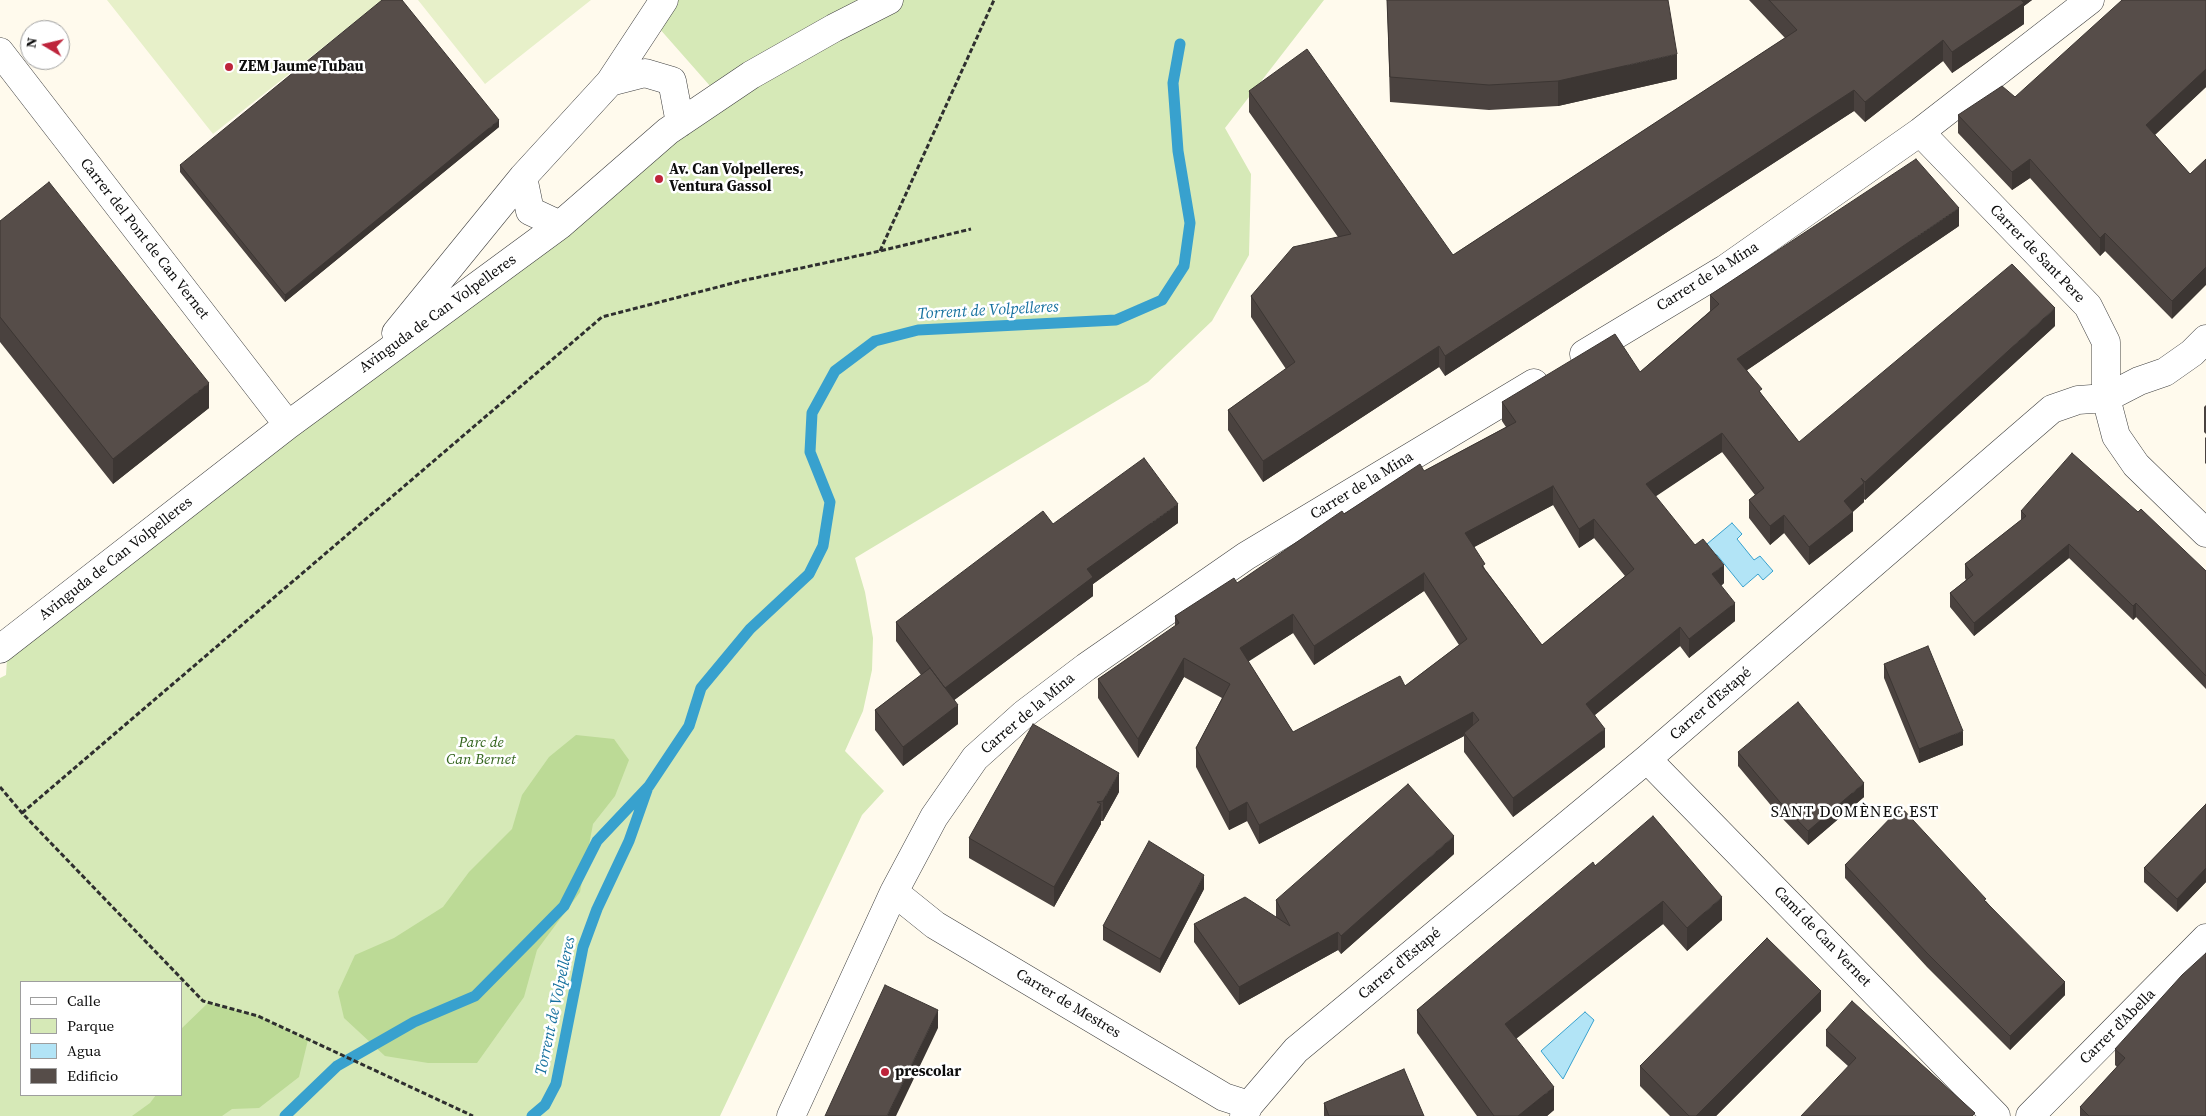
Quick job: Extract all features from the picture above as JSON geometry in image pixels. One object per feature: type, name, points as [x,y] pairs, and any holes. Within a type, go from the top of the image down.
[{"type":"street","points":[[645,73],[664,0]]},
{"type":"street","points":[[371,364],[524,177],[610,82],[664,0]]},
{"type":"street","name":"Avinguda de Can Volpelleres","points":[[0,649],[288,425],[560,225],[680,122],[752,75],[834,28],[889,0]]},
{"type":"street","name":"Carrer de la Mina","points":[[791,1116],[894,892],[934,817],[975,758],[1024,714],[1086,667],[1246,556],[1725,269],[1920,132],[2090,0]]},
{"type":"street","name":"Carrer del Pont de Can Vernet","points":[[0,52],[288,425]]},
{"type":"street","points":[[610,82],[645,73],[672,80],[680,122]]},
{"type":"street","name":"Carrer de Sant Pere","points":[[1920,132],[2088,306],[2106,342],[2106,398],[2116,436],[2136,466],[2206,533]]},
{"type":"street","points":[[524,177],[530,211],[560,225]]},
{"type":"street","name":"Carrer d'Estapé","points":[[1247,1110],[1296,1050],[1648,759],[2052,409],[2078,400],[2106,398],[2139,381],[2165,372],[2192,353],[2206,339]]},
{"type":"street","name":"Camí de Can Vernet","points":[[1648,759],[1996,1116]]},
{"type":"street","name":"Carrer de Mestres","points":[[894,892],[943,930],[1247,1110]]},
{"type":"street","name":"Carrer d'Abella","points":[[2030,1116],[2206,938]]},
{"type":"path","points":[[880,252],[994,0]]},
{"type":"path","points":[[22,813],[602,317],[741,281],[880,252],[971,229]]},
{"type":"path","points":[[0,787],[22,813],[203,1001],[258,1016],[473,1116]]},
{"type":"green space","name":"ZEM Jaume Tubau","points":[[107,0],[383,0],[213,134]]},
{"type":"green space","points":[[418,0],[591,0],[485,84]]},
{"type":"green space","name":"Parc de Can Bernet","points":[[664,0],[1324,0],[1225,128],[1251,174],[1249,255],[1212,321],[1148,382],[855,558],[865,592],[873,638],[872,670],[863,711],[845,751],[884,791],[862,815],[720,1116],[0,1116],[0,678],[6,675],[8,643],[718,95],[651,19]]},
{"type":"green space","points":[[576,735],[614,739],[629,760],[615,796],[593,824],[580,892],[537,950],[524,997],[477,1063],[428,1063],[385,1056],[344,1018],[338,992],[355,955],[394,938],[443,907],[469,872],[512,829],[522,795],[549,757]]},
{"type":"green space","points":[[208,1003],[258,1016],[308,1040],[299,1077],[259,1108],[232,1109],[222,1116],[132,1116],[150,1103],[155,1096],[182,1096],[182,1028]]},
{"type":"water","points":[[1732,523],[1742,534],[1737,539],[1754,560],[1760,556],[1773,571],[1763,580],[1758,574],[1743,587],[1717,555],[1701,549]]},
{"type":"water","points":[[1585,1012],[1594,1020],[1563,1079],[1541,1051]]},
{"type":"building","points":[[382,0],[402,0],[499,120],[285,295],[180,165]]},
{"type":"building","points":[[1387,0],[1668,0],[1677,54],[1558,81],[1489,85],[1390,77]]},
{"type":"building","points":[[1769,0],[2021,0],[2024,3],[1952,52],[1943,40],[1865,102],[1854,90],[1445,356],[1439,346],[1263,461],[1228,410],[1295,362],[1251,296],[1293,247],[1351,234],[1249,91],[1307,49],[1453,255],[1797,30]]},
{"type":"building","points":[[2122,0],[2206,0],[2206,69],[2146,125],[2190,174],[2206,159],[2206,267],[2172,301],[2105,233],[2100,238],[2030,159],[2012,172],[1958,115],[2002,86],[2015,97]]},
{"type":"building","points":[[1916,159],[1959,208],[1737,359],[1762,389],[1759,391],[1799,442],[2012,264],[2055,308],[1865,482],[1861,478],[1864,483],[1844,501],[1853,512],[1809,547],[1784,515],[1770,526],[1749,500],[1764,488],[1722,433],[1646,484],[1695,545],[1703,539],[1724,565],[1712,574],[1735,603],[1689,639],[1680,627],[1586,704],[1605,729],[1513,798],[1464,733],[1479,720],[1473,712],[1259,825],[1247,802],[1229,812],[1196,748],[1230,684],[1184,658],[1138,739],[1098,679],[1179,623],[1175,616],[1234,578],[1237,583],[1342,511],[1344,514],[1420,464],[1424,471],[1516,422],[1502,402],[1615,334],[1640,372],[1719,304],[1710,295]],"holes":[[[1553,486],[1579,529],[1594,519],[1634,569],[1542,645],[1482,566],[1485,564],[1465,533]],[[1424,573],[1467,639],[1405,686],[1400,676],[1293,732],[1240,648],[1293,614],[1314,646]]]},
{"type":"building","points":[[49,182],[209,383],[113,459],[0,317],[0,221]]},
{"type":"building","points":[[2072,453],[2138,512],[2141,509],[2206,571],[2206,676],[2136,603],[2133,606],[2069,544],[1974,623],[1950,593],[1973,575],[1965,564],[2026,516],[2021,511]]},
{"type":"building","points":[[1144,458],[1178,504],[1087,569],[1093,577],[945,688],[896,622],[1043,511],[1053,524]]},
{"type":"building","points":[[1928,646],[1963,731],[1919,749],[1884,664]]},
{"type":"building","points":[[930,668],[958,705],[903,747],[875,710]]},
{"type":"building","points":[[1798,702],[1864,783],[1808,831],[1779,801],[1738,752]]},
{"type":"building","points":[[1033,724],[1119,773],[1103,801],[1097,802],[1101,804],[1054,887],[969,838]]},
{"type":"building","points":[[1408,784],[1454,836],[1341,936],[1338,932],[1239,987],[1194,924],[1245,897],[1290,926],[1276,900]]},
{"type":"building","points":[[2206,804],[2206,868],[2177,899],[2144,868]]},
{"type":"building","points":[[1901,807],[1986,899],[1984,900],[2065,982],[2010,1036],[1927,953],[1845,865]]},
{"type":"building","points":[[1653,816],[1722,897],[1687,928],[1663,901],[1505,1024],[1554,1087],[1518,1116],[1494,1116],[1417,1010],[1593,862],[1595,866]]},
{"type":"building","points":[[1149,841],[1204,875],[1160,959],[1103,926]]},
{"type":"building","points":[[1767,938],[1821,991],[1696,1116],[1689,1116],[1640,1066]]},
{"type":"building","points":[[2206,953],[2206,1116],[2089,1116],[2080,1107],[2125,1058],[2115,1049],[2182,975]]},
{"type":"building","name":"prescolar","points":[[885,985],[938,1010],[887,1116],[825,1116]]},
{"type":"building","points":[[1852,1001],[1975,1113],[1972,1116],[1801,1116],[1856,1058],[1826,1030]]},
{"type":"building","points":[[1404,1069],[1424,1116],[1329,1116],[1324,1103]]},
{"type":"waterway","name":"Torrent de Volpelleres","points":[[285,1116],[337,1066],[414,1022],[475,996],[564,906],[597,841],[649,786],[689,726],[701,688],[750,629],[809,574],[823,546],[830,502],[810,452],[812,413],[835,371],[875,341],[918,330],[1116,320],[1162,300],[1184,266],[1190,223],[1178,151],[1173,83],[1180,44]]},
{"type":"waterway","name":"Torrent de Volpelleres","points":[[532,1116],[545,1105],[556,1084],[583,947],[597,909],[629,841],[647,790]]},
{"type":"place","name":"ZEM Jaume Tubau","points":[[229,67]]},
{"type":"place","name":"Av. Can Volpelleres, Ventura Gassol","points":[[659,179]]},
{"type":"place","name":"prescolar","points":[[885,1072]]},
{"type":"district","name":"SANT DOMÈNEC EST","points":[[1855,813]]}]
